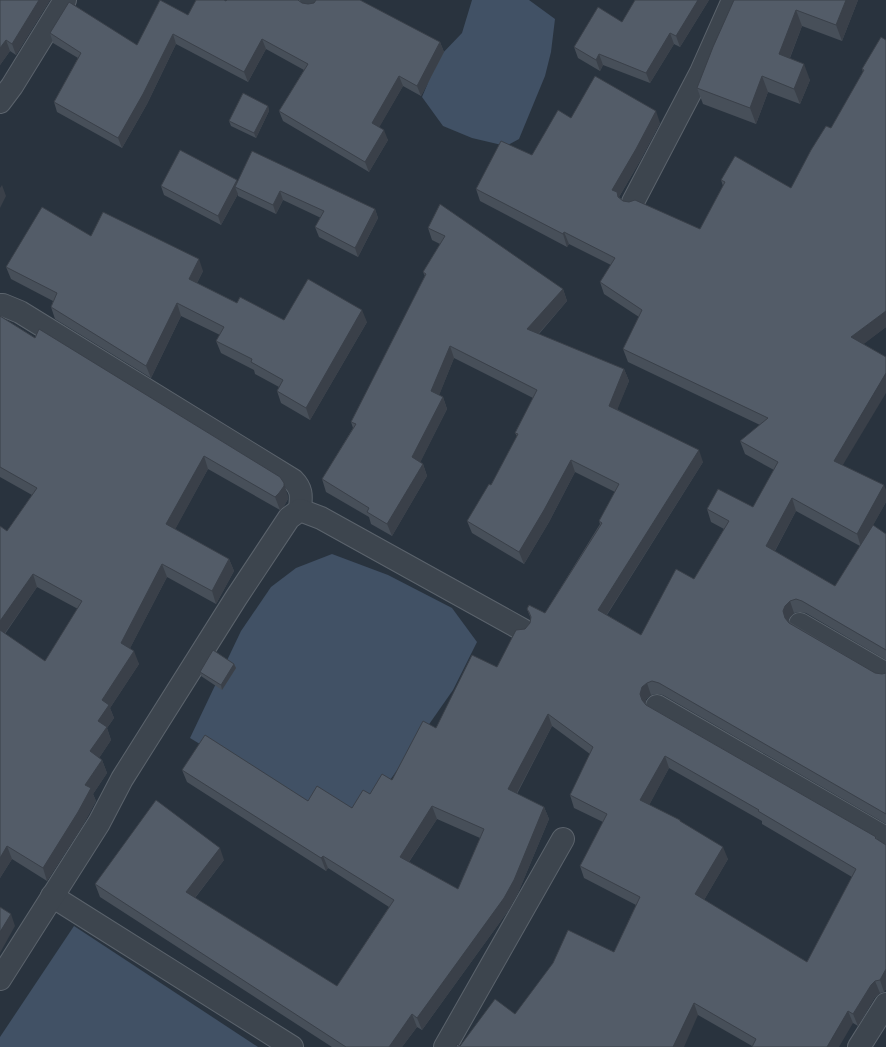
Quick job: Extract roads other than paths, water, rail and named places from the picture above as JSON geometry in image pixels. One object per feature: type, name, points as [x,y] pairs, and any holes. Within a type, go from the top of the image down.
[{"type":"street","points":[[0,102],[12,86],[65,0]]},
{"type":"street","points":[[633,202],[701,72],[734,0]]},
{"type":"street","points":[[0,305],[20,312],[293,480],[299,485],[302,494],[300,510],[289,518],[236,598],[122,779],[99,823],[0,979]]},
{"type":"street","points":[[300,510],[321,518],[523,630]]},
{"type":"street","points":[[800,624],[886,674]]},
{"type":"street","points":[[657,706],[886,838]]},
{"type":"street","points":[[446,1047],[563,838]]},
{"type":"street","points":[[52,896],[292,1047]]},
{"type":"street","points":[[859,1047],[886,1004]]},
{"type":"water","points":[[472,0],[529,0],[555,19],[551,52],[545,76],[519,139],[506,146],[472,138],[443,126],[422,97],[439,57],[462,33]]},
{"type":"water","points":[[332,554],[388,575],[452,608],[477,642],[453,690],[351,836],[190,738],[241,631],[271,587],[296,568]]},
{"type":"water","points":[[74,926],[258,1047],[0,1047],[0,1037]]}]
